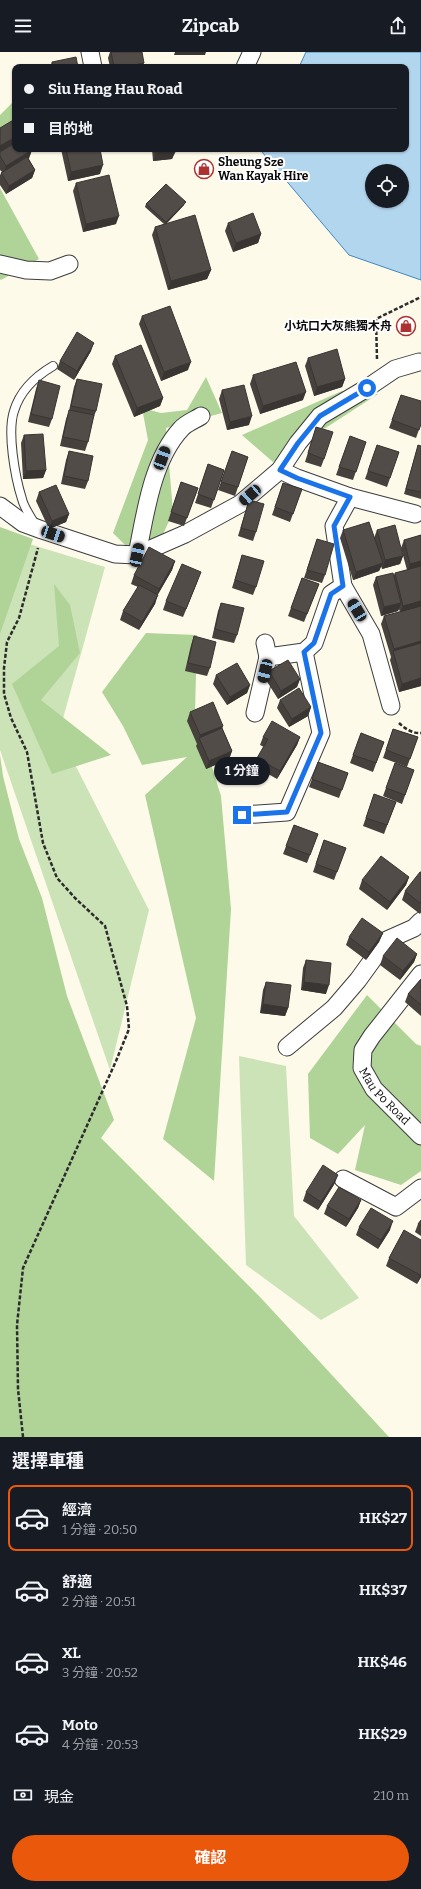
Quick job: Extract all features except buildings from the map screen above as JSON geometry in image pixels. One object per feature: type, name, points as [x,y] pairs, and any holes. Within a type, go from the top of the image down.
[{"type":"street","points":[[90,52],[92,64]]},
{"type":"street","points":[[246,64],[252,52]]},
{"type":"street","points":[[0,264],[26,270],[50,271],[69,264]]},
{"type":"street","points":[[0,506],[23,523],[39,529],[108,552],[137,555],[185,534],[240,504],[280,470],[298,443],[320,416],[377,382],[395,369],[419,362]]},
{"type":"street","points":[[137,555],[147,506],[166,448],[182,427],[201,416]]},
{"type":"street","points":[[280,470],[297,478],[350,497],[415,514]]},
{"type":"street","points":[[350,497],[334,526],[343,586],[371,634],[391,706]]},
{"type":"street","points":[[255,713],[267,650],[304,652],[314,643],[331,594],[343,586]]},
{"type":"street","points":[[242,815],[287,812],[321,733],[304,652]]},
{"type":"street","points":[[287,1047],[334,1008],[358,980],[387,940],[414,928],[421,921]]},
{"type":"street","name":"Mau Po Road","points":[[421,974],[369,1040],[363,1050],[362,1068],[374,1089],[421,1136]]},
{"type":"street","points":[[343,1179],[396,1207],[421,1188]]},
{"type":"lane","points":[[39,529],[22,500],[12,452],[14,411],[24,390],[40,373],[53,366]]},
{"type":"path","points":[[377,382],[376,319],[421,297]]},
{"type":"path","points":[[23,1437],[18,1388],[17,1325],[23,1268],[129,1029],[127,1006],[105,926],[75,898],[57,878],[42,843],[27,752],[12,718],[4,694],[4,668],[7,642],[19,618],[39,529]]},
{"type":"green space","points":[[12,103],[12,131],[0,138],[0,115]]},
{"type":"green space","points":[[0,188],[39,259],[1,280],[0,279]]},
{"type":"green space","points":[[206,377],[222,413],[166,428],[173,512],[148,568],[113,533],[148,440],[142,408],[161,413],[187,410]]},
{"type":"green space","points":[[342,391],[378,394],[273,462],[242,435]]},
{"type":"green space","points":[[0,527],[33,539],[0,634]]},
{"type":"green space","points":[[26,543],[105,567],[59,733],[149,910],[110,1070],[0,750],[0,596]]},
{"type":"green space","points":[[54,584],[70,605],[80,653],[41,700],[111,755],[52,774],[12,684],[59,646]]},
{"type":"green space","points":[[146,633],[197,635],[195,713],[221,796],[231,909],[214,1181],[163,1139],[196,1018],[145,795],[187,757],[142,765],[123,726],[102,692]]},
{"type":"green space","points":[[0,755],[3,776],[19,839],[42,898],[67,996],[114,1120],[101,1138],[261,1298],[389,1437],[0,1437]]},
{"type":"green space","points":[[367,995],[416,1044],[421,1046],[421,1171],[401,1185],[355,1170],[365,1125],[338,1154],[310,1138],[308,1074]]},
{"type":"green space","points":[[239,1056],[286,1066],[294,1216],[359,1298],[321,1320],[246,1265]]},
{"type":"water","points":[[306,52],[421,52],[421,280],[349,255],[262,152],[409,152],[409,64],[300,64]]},
{"type":"place","name":"Sheung Sze Wan Kayak Hire","points":[[204,169]]},
{"type":"place","name":"小坑口大灰熊獨木舟","points":[[406,326]]},
{"type":"route","points":[[242,815],[287,812],[321,733],[304,652],[314,643],[331,594],[343,586],[334,526],[350,497],[297,478],[280,470],[298,443],[320,416],[367,388]]}]
